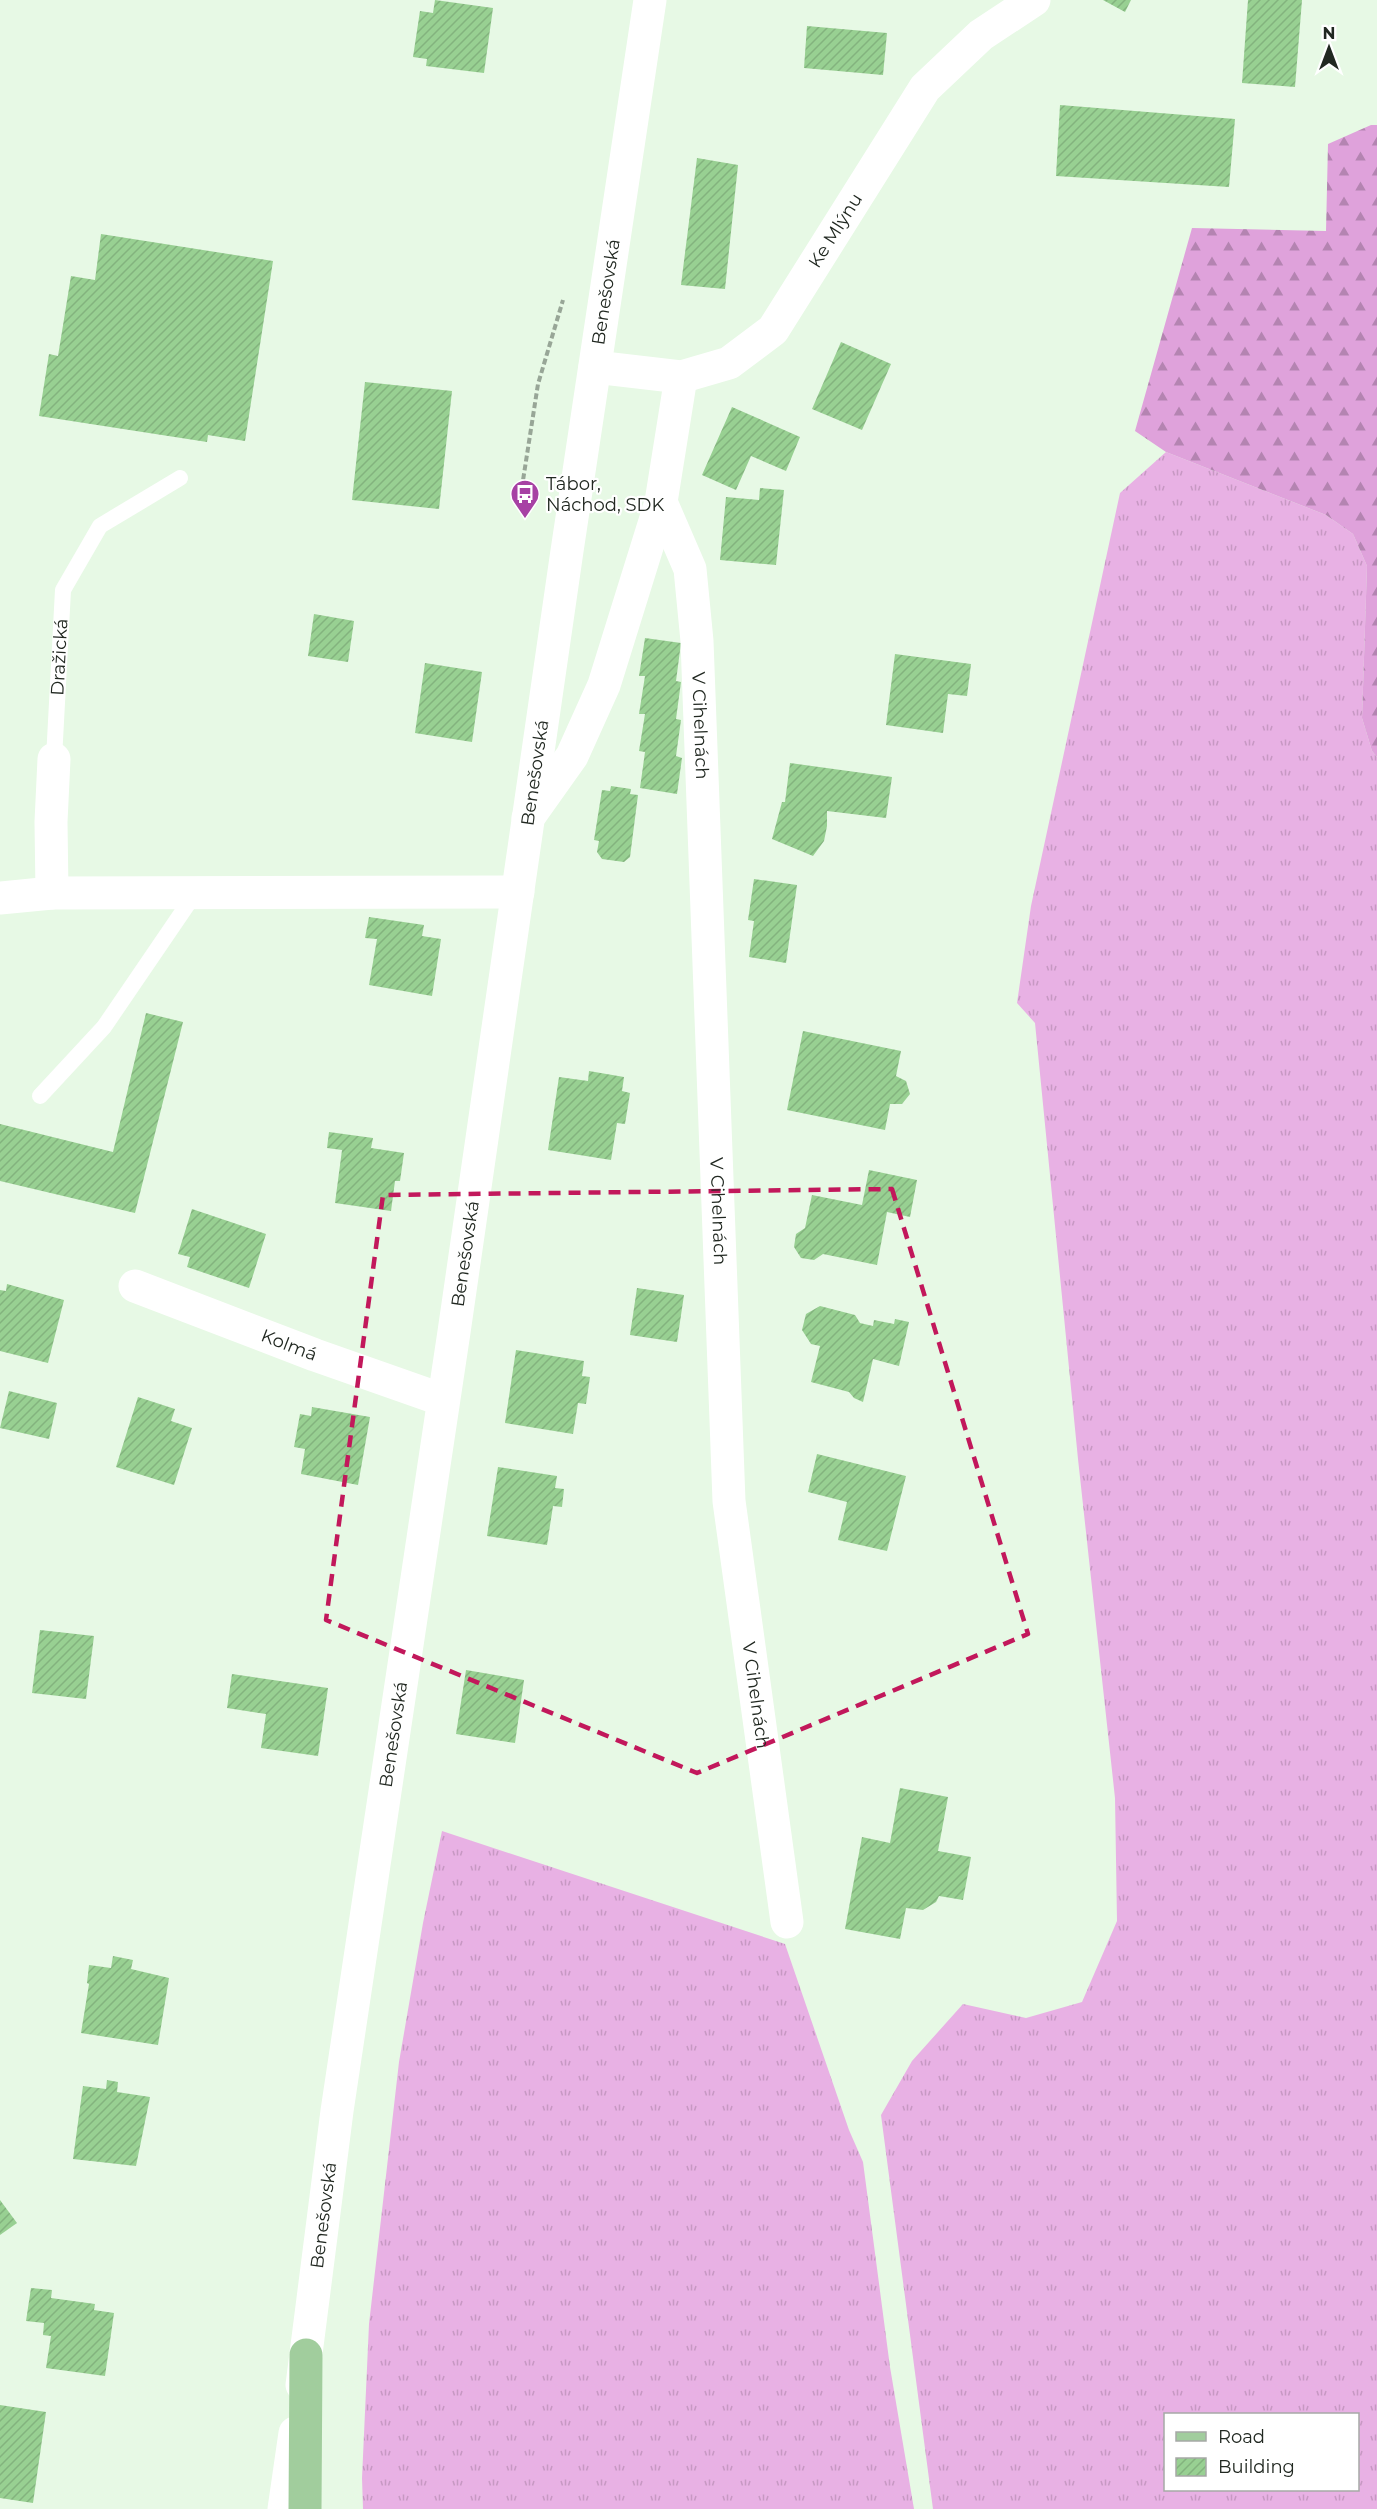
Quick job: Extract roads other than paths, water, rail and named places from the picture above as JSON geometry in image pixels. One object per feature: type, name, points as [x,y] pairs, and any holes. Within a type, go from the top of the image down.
[{"type":"main road","points":[[305,2509],[306,2355]]},
{"type":"street","name":"Benešovská","points":[[284,2509],[337,2110],[650,0]]},
{"type":"street","name":"Ke Mlýnu","points":[[595,367],[681,377],[729,363],[772,330],[925,88],[981,35],[1034,0]]},
{"type":"street","points":[[528,818],[572,756],[604,685],[661,502],[681,377]]},
{"type":"street","name":"V Cihelnách","points":[[661,502],[690,569],[697,641],[729,1501],[787,1922]]},
{"type":"street","name":"Dražická","points":[[52,893],[51,822],[54,759]]},
{"type":"street","points":[[0,898],[52,893],[518,892]]},
{"type":"street","name":"Kolmá","points":[[135,1286],[315,1355],[443,1400]]},
{"type":"lane","name":"Dražická","points":[[54,759],[63,590],[100,526],[180,478]]},
{"type":"lane","points":[[40,1096],[104,1027],[196,892]]},
{"type":"place","name":"Tábor, Náchod, SDK","points":[[525,520]]}]
